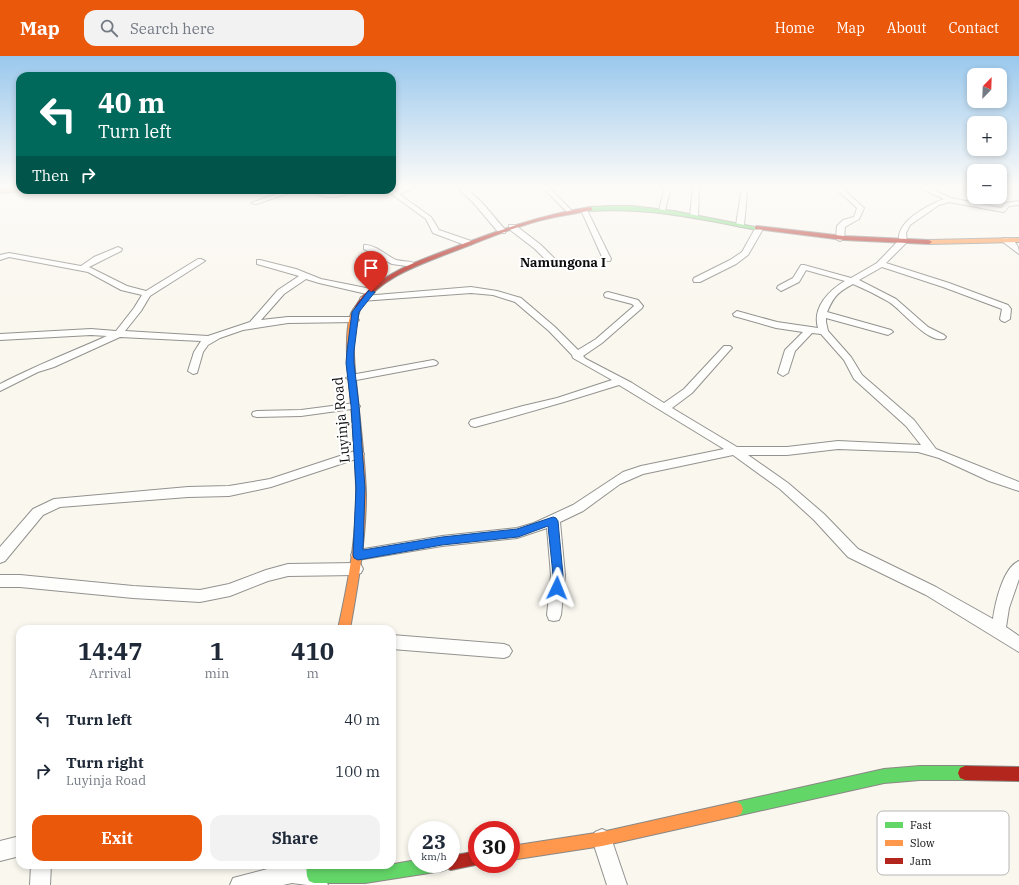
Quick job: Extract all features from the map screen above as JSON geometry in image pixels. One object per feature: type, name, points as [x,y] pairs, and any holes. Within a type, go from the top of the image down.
[{"type":"main road","name":"Luyinja Road","points":[[345,625],[357,562],[361,488],[355,406],[350,363],[355,312],[371,292],[400,272],[468,243],[516,226]]},
{"type":"main road","name":"Luyinja Road","points":[[743,226],[759,229],[840,238],[902,242],[1019,240]]},
{"type":"main road","points":[[520,852],[602,838],[884,776],[920,773],[1019,774]]},
{"type":"main road","points":[[315,875],[365,876],[408,869]]},
{"type":"street","points":[[433,226],[436,231],[468,243]]},
{"type":"street","points":[[497,226],[502,231]]},
{"type":"street","points":[[591,226],[607,259]]},
{"type":"street","points":[[840,238],[841,226]]},
{"type":"street","points":[[906,226],[902,233],[902,242],[881,264],[837,290],[830,296],[821,322],[824,332],[848,359],[858,377],[910,423],[930,450]]},
{"type":"street","points":[[512,227],[538,247],[555,264]]},
{"type":"street","points":[[697,280],[733,262],[745,253],[759,229]]},
{"type":"street","points":[[1006,240],[1014,245],[1019,252]]},
{"type":"street","points":[[368,247],[395,262],[414,265]]},
{"type":"street","points":[[84,268],[97,259],[118,249]]},
{"type":"street","points":[[0,258],[10,256],[84,268],[102,275],[124,288],[147,294]]},
{"type":"street","points":[[0,388],[28,373],[50,365],[118,334],[138,309],[147,294],[201,261]]},
{"type":"street","points":[[260,262],[293,271],[319,281],[371,292]]},
{"type":"street","points":[[881,264],[946,285],[1005,307],[1007,310],[1005,319]]},
{"type":"street","points":[[781,288],[783,285],[796,280],[804,267],[854,280],[893,301],[925,329],[941,337]]},
{"type":"street","points":[[254,323],[281,292],[305,276]]},
{"type":"street","points":[[364,299],[472,290],[518,300],[552,329],[576,356],[593,368],[620,381],[735,451],[790,491],[819,517],[853,553],[931,591],[998,630],[1019,645]]},
{"type":"street","points":[[576,356],[599,341],[640,306],[635,302],[608,295]]},
{"type":"street","points":[[737,314],[776,324],[824,332]]},
{"type":"street","points":[[823,314],[888,332]]},
{"type":"street","points":[[193,371],[199,350],[209,339],[228,331],[254,323],[277,320],[354,320]]},
{"type":"street","points":[[783,373],[790,350],[810,330]]},
{"type":"street","points":[[0,337],[70,332],[209,339]]},
{"type":"street","points":[[664,408],[688,391],[727,348]]},
{"type":"street","points":[[351,378],[433,363]]},
{"type":"street","points":[[475,423],[523,409],[559,401],[620,381]]},
{"type":"street","points":[[257,414],[301,413],[355,406]]},
{"type":"street","points":[[0,581],[20,581],[133,592],[200,596],[230,590],[266,576],[288,570],[357,562],[442,541],[518,533],[553,521],[578,508],[627,475],[641,470],[735,451],[787,450],[829,445],[861,444],[898,446],[930,450],[988,477],[1019,487]]},
{"type":"street","points":[[0,557],[38,512],[58,502],[188,492],[229,491],[271,483],[358,454]]},
{"type":"street","points":[[553,521],[558,575],[554,615]]},
{"type":"street","points":[[998,630],[1002,608],[1010,581],[1019,567]]},
{"type":"street","points":[[396,642],[504,651]]},
{"type":"street","points":[[602,838],[617,885]]},
{"type":"street","points":[[0,851],[16,847]]},
{"type":"street","points":[[40,885],[41,869]]},
{"type":"street","points":[[240,885],[292,873],[315,875]]},
{"type":"traffic: fast","points":[[745,226],[757,228]]},
{"type":"traffic: fast","points":[[736,809],[884,776],[920,773],[965,773]]},
{"type":"traffic: fast","points":[[313,869],[314,876],[365,876],[408,869]]},
{"type":"traffic: slow","points":[[929,242],[1019,240]]},
{"type":"traffic: slow","points":[[345,625],[353,583],[361,506],[360,457],[350,357],[351,329],[358,307]]},
{"type":"traffic: slow","points":[[520,852],[602,839],[736,809]]},
{"type":"traffic: jam","points":[[358,307],[368,294],[381,283],[397,273],[519,226]]},
{"type":"traffic: jam","points":[[757,228],[844,238],[929,242]]},
{"type":"traffic: jam","points":[[965,773],[1019,774]]},
{"type":"traffic: jam","points":[[460,861],[468,860]]},
{"type":"district","name":"Namungona I","points":[[563,262]]},
{"type":"route","points":[[371,292],[355,312],[350,351],[361,488],[358,555],[442,541],[518,533],[553,521],[558,575],[557,588]]}]
